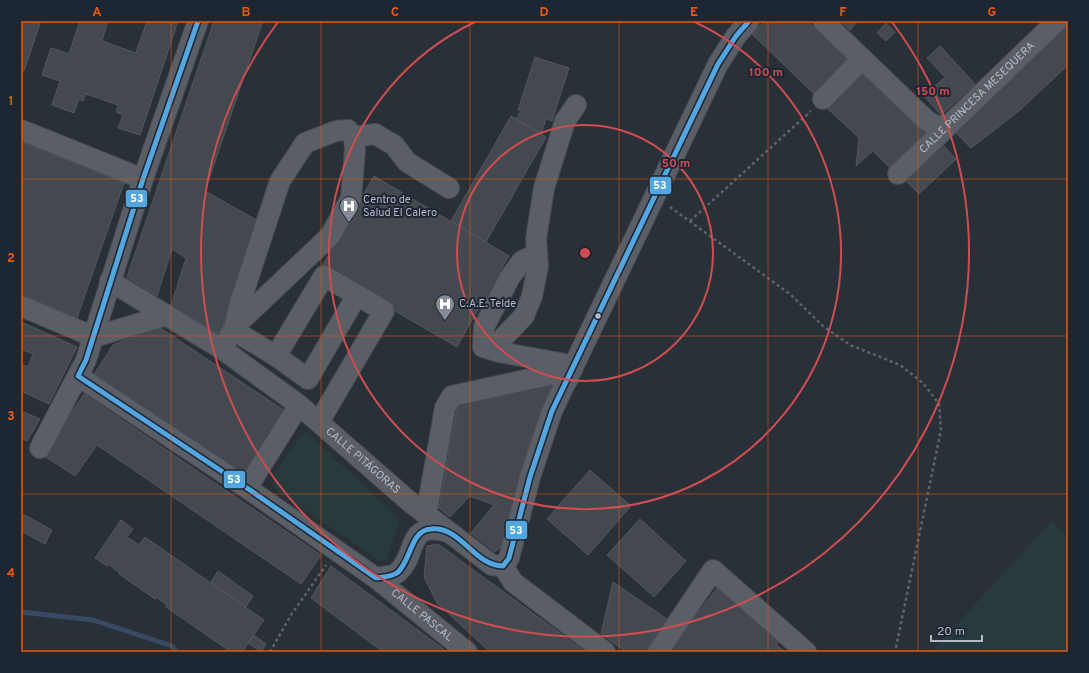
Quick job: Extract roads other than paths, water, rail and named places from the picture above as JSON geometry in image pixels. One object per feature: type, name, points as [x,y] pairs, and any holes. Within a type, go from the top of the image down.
[{"type":"street","points":[[40,448],[86,360],[143,179],[198,21]]},
{"type":"street","points":[[605,652],[513,582],[503,566],[510,558],[530,477],[552,412],[718,64],[736,36],[749,21]]},
{"type":"street","points":[[823,21],[927,122],[938,127],[949,124]]},
{"type":"street","name":"CALLE PRINCESA MESEQUERA","points":[[898,174],[1056,21]]},
{"type":"street","points":[[823,99],[862,59]]},
{"type":"street","points":[[499,352],[499,342],[524,316],[532,296],[538,266],[536,239],[544,188],[565,121],[576,105]]},
{"type":"street","points":[[21,130],[143,179]]},
{"type":"street","points":[[222,349],[234,328],[330,236],[351,198],[355,150],[354,137],[348,130],[336,131],[305,144],[280,181],[239,306],[234,328]]},
{"type":"street","points":[[354,137],[375,134],[394,145],[407,162],[449,188]]},
{"type":"street","points":[[537,254],[522,261],[510,277],[484,327],[483,347],[499,352],[565,364],[570,374]]},
{"type":"street","points":[[276,356],[324,276],[384,310],[319,422]]},
{"type":"street","name":"CALLE PITÁGORAS","points":[[110,281],[222,349],[299,405],[410,502],[448,532],[492,565],[503,566]]},
{"type":"street","points":[[234,328],[308,379],[357,295]]},
{"type":"street","points":[[21,306],[94,337],[167,315]]},
{"type":"street","points":[[426,515],[445,408],[452,396],[553,374],[570,374]]},
{"type":"street","name":"CALLE PASCAL","points":[[78,376],[247,488],[337,550],[376,578],[468,652]]},
{"type":"street","points":[[247,488],[299,405]]},
{"type":"street","points":[[376,578],[396,574],[406,562],[413,541],[415,521],[410,502]]},
{"type":"street","points":[[413,541],[424,530],[436,528],[448,532]]},
{"type":"street","points":[[658,652],[713,570],[806,652]]},
{"type":"waterway","points":[[21,612],[93,620],[172,646],[177,652]]},
{"type":"place","name":"Centro de Salud El Calero","points":[[349,223]]},
{"type":"place","name":"C.A.E. Telde","points":[[445,321]]}]
